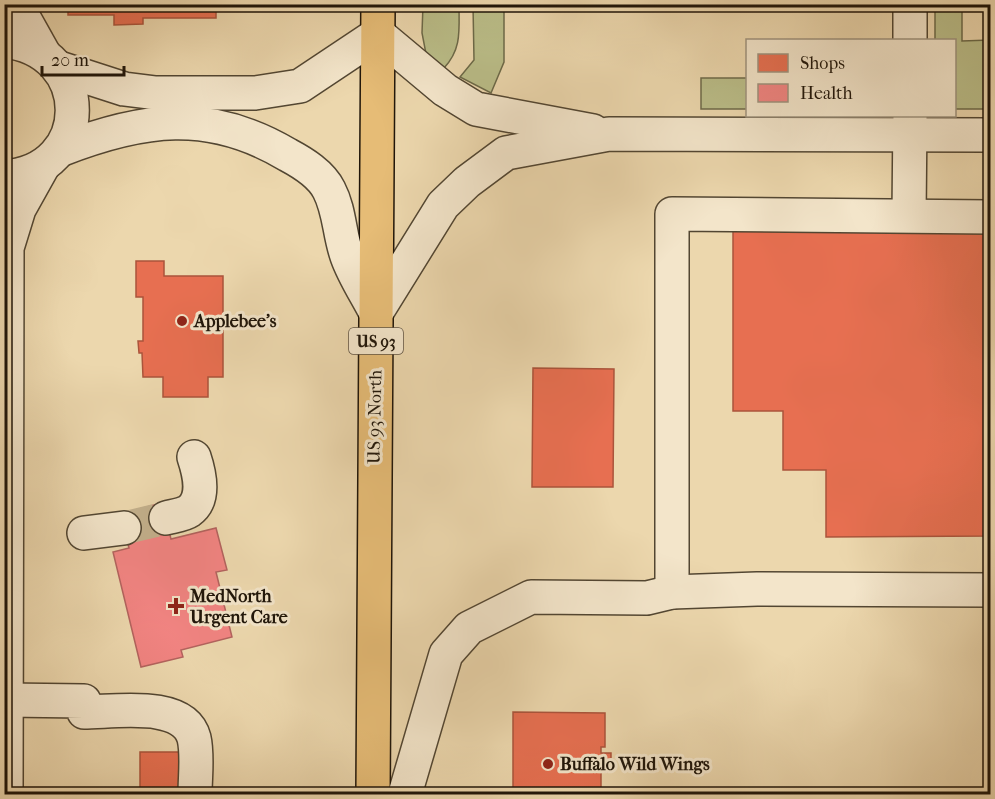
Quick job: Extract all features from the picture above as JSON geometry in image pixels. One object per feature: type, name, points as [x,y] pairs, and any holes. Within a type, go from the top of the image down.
[{"type":"main road","name":"US 93 North","points":[[373,795],[378,19]]},
{"type":"lane","points":[[6,795],[6,244],[19,209],[70,129],[73,107],[69,87],[16,4]]},
{"type":"lane","points":[[910,4],[910,39]]},
{"type":"lane","points":[[4,41],[26,44],[52,61],[124,89],[156,93],[255,93],[300,86],[378,19],[445,90],[476,109],[609,134]]},
{"type":"lane","points":[[4,177],[22,175],[97,136],[162,122],[233,130],[273,146],[309,167],[329,188],[339,215],[346,255],[376,313]]},
{"type":"lane","points":[[909,126],[909,215]]},
{"type":"lane","points":[[376,313],[443,205],[467,182],[506,153],[609,134],[909,126],[990,135]]},
{"type":"lane","points":[[672,592],[672,214],[990,217]]},
{"type":"lane","points":[[166,518],[190,510],[199,497],[200,474],[194,457]]},
{"type":"lane","points":[[84,533],[124,528]]},
{"type":"lane","points":[[405,795],[446,654],[469,628],[531,597],[647,597],[672,592],[757,589],[990,590]]},
{"type":"lane","points":[[6,700],[84,701],[84,712],[159,712],[176,715],[190,728],[195,741],[195,795]]},
{"type":"green space","points":[[423,5],[459,5],[457,46],[444,68],[427,59],[422,33]]},
{"type":"green space","points":[[473,5],[504,5],[504,62],[491,93],[460,77],[474,60]]},
{"type":"green space","points":[[935,5],[962,5],[962,41],[990,40],[990,109],[956,109],[956,39],[935,39]]},
{"type":"green space","points":[[701,78],[746,78],[746,109],[701,109]]},
{"type":"building: Shops","points":[[68,4],[216,4],[216,18],[143,18],[143,24],[114,25],[114,15],[68,15]]},
{"type":"building: Shops","points":[[733,230],[990,230],[990,536],[826,537],[826,470],[783,470],[783,411],[733,411]]},
{"type":"building: Shops","points":[[136,261],[164,261],[164,276],[223,276],[223,377],[208,377],[208,397],[163,397],[163,377],[143,377],[142,353],[139,353],[138,341],[143,341],[143,297],[136,297]]},
{"type":"building: Shops","points":[[533,368],[614,369],[613,487],[532,487]]},
{"type":"building: Shops","points":[[513,712],[605,713],[605,747],[601,747],[601,753],[611,753],[611,772],[601,772],[601,794],[513,794]]},
{"type":"building: Shops","points":[[140,752],[187,752],[187,794],[140,794]]},
{"type":"building: Health","points":[[162,503],[171,539],[216,528],[227,570],[216,572],[232,637],[181,650],[183,657],[141,667],[113,552],[129,548],[120,514]]},
{"type":"tunnel","points":[[124,528],[166,518]]},
{"type":"place","name":"Applebee's","points":[[182,321]]},
{"type":"place","name":"MedNorth Urgent Care","points":[[176,606]]},
{"type":"place","name":"Buffalo Wild Wings","points":[[548,764]]}]
